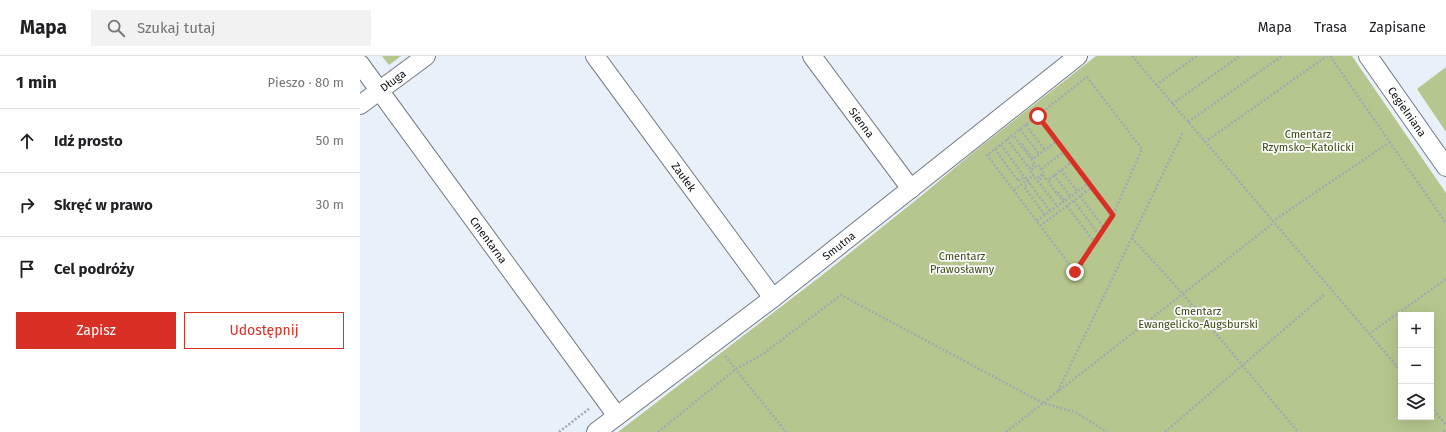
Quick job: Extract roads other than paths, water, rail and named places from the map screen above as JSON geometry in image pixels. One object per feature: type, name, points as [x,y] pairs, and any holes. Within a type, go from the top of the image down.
[{"type":"street","name":"Długa","points":[[360,105],[426,56]]},
{"type":"street","name":"Zaułek","points":[[595,56],[773,298]]},
{"type":"street","name":"Sienna","points":[[812,56],[911,189]]},
{"type":"street","name":"Smutna","points":[[596,432],[773,298],[1078,56]]},
{"type":"street","name":"Cegielniana","points":[[1368,56],[1446,167]]},
{"type":"street","name":"Cmentarna","points":[[360,64],[617,416]]},
{"type":"park label","name":"Cmentarz Rzymsko–Katolicki","points":[[1308,140]]},
{"type":"park label","name":"Cmentarz Prawosławny","points":[[962,262]]},
{"type":"park label","name":"Cmentarz Ewangelicko-Augsburski","points":[[1198,317]]}]
